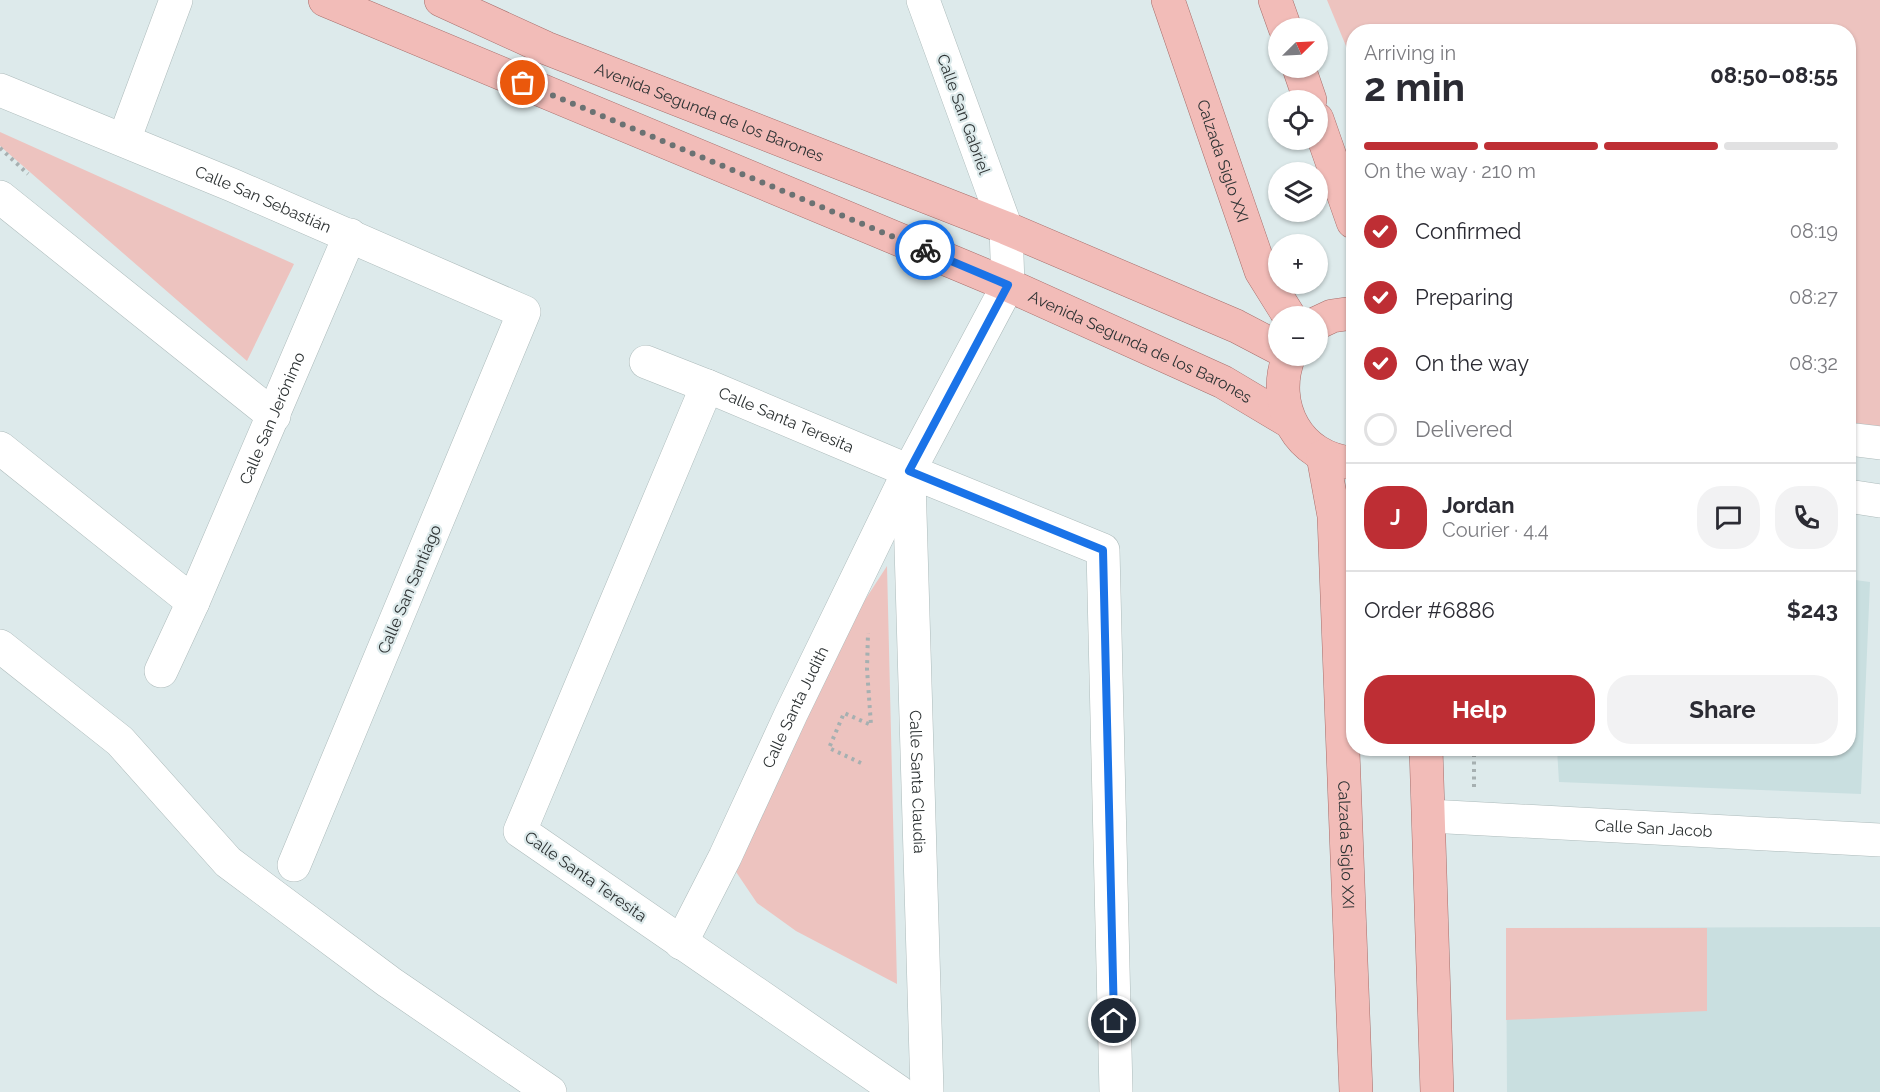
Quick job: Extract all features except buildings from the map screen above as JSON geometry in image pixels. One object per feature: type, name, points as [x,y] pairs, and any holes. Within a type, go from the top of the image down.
[{"type":"main road","name":"Avenida Segunda de los Barones","points":[[325,0],[1008,285],[1223,382],[1290,422]]},
{"type":"main road","name":"Avenida Segunda de los Barones","points":[[441,0],[546,48],[1006,228],[1236,326],[1268,343]]},
{"type":"main road","name":"Calzada Siglo XXI","points":[[1168,0],[1261,271],[1283,306]]},
{"type":"main road","points":[[1275,0],[1281,18]]},
{"type":"main road","points":[[1328,150],[1346,202]]},
{"type":"main road","points":[[1328,318],[1346,314]]},
{"type":"main road","points":[[1285,366],[1281,388],[1290,422],[1304,441],[1338,460]]},
{"type":"main road","name":"Calzada Siglo XXI","points":[[1338,460],[1334,516],[1356,1092]]},
{"type":"main road","points":[[1426,756],[1437,1092]]},
{"type":"street","points":[[124,140],[176,0]]},
{"type":"street","name":"Calle San Gabriel","points":[[923,0],[1006,228],[1008,285]]},
{"type":"street","name":"Calle San Sebastián","points":[[0,90],[350,235],[524,312]]},
{"type":"street","points":[[0,197],[274,416]]},
{"type":"street","name":"Calle San Jerónimo","points":[[162,671],[194,602],[350,235]]},
{"type":"street","name":"Calle Santa Judith","points":[[681,943],[726,857],[791,714],[909,471],[1008,285]]},
{"type":"street","name":"Calle San Santiago","points":[[294,865],[524,312]]},
{"type":"street","points":[[646,362],[707,387]]},
{"type":"street","name":"Calle Santa Teresita","points":[[899,1092],[520,831],[707,387],[1103,550],[1116,1092]]},
{"type":"street","points":[[1856,440],[1880,443]]},
{"type":"street","points":[[0,448],[194,602]]},
{"type":"street","name":"Calle Santa Claudia","points":[[909,471],[927,1092]]},
{"type":"street","points":[[1856,497],[1880,501]]},
{"type":"street","points":[[0,646],[120,741],[228,862],[389,982],[550,1092]]},
{"type":"street","name":"Calle San Jacob","points":[[1429,816],[1880,840]]},
{"type":"path","points":[[0,148],[32,178]]},
{"type":"path","points":[[861,764],[829,748],[844,712],[871,725],[867,669],[868,629]]},
{"type":"shaded area","points":[[1327,0],[1880,0],[1880,428],[1856,427],[1856,24],[1346,24],[1346,46]]},
{"type":"shaded area","points":[[0,132],[294,264],[247,361],[0,146]]},
{"type":"shaded area","points":[[887,566],[897,984],[796,931],[757,903],[726,857],[791,714]]},
{"type":"shaded area","points":[[1856,580],[1870,582],[1861,794],[1559,782],[1557,756],[1856,756]]},
{"type":"shaded area","points":[[1880,927],[1880,1092],[1507,1092],[1506,928]]},
{"type":"shaded area","points":[[1506,928],[1707,928],[1707,1011],[1506,1020]]},
{"type":"way so far","points":[[523,83],[925,250]]},
{"type":"route","points":[[925,250],[1008,285],[909,471],[1103,550],[1114,1021]]}]
